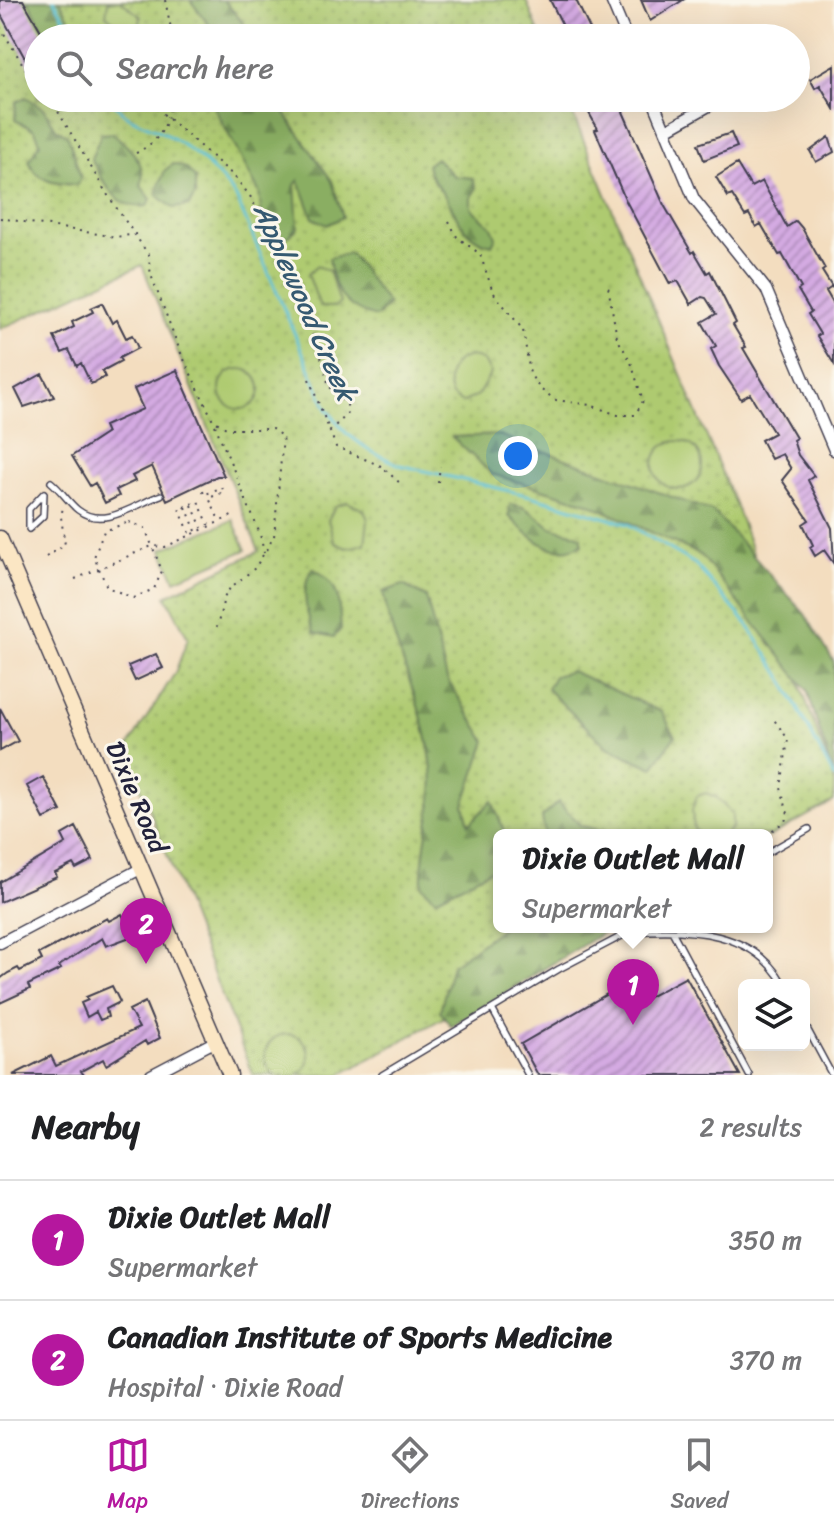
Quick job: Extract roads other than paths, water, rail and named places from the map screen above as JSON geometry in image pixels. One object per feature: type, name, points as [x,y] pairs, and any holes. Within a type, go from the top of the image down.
[{"type":"main road","name":"Dixie Road","points":[[0,538],[230,1075]]},
{"type":"street","points":[[611,0],[621,24]]},
{"type":"street","points":[[658,112],[694,199],[766,289],[834,450]]},
{"type":"street","points":[[666,130],[698,112]]},
{"type":"street","points":[[0,943],[142,868]]},
{"type":"street","points":[[151,1075],[214,1042]]},
{"type":"lane","points":[[51,482],[86,516],[100,518],[123,513],[161,495]]},
{"type":"lane","points":[[44,493],[43,516],[29,529],[29,509],[44,493]]},
{"type":"lane","points":[[773,850],[809,829]]},
{"type":"lane","points":[[382,1075],[492,1009],[630,933]]},
{"type":"lane","points":[[673,933],[749,1075]]},
{"type":"lane","points":[[696,933],[749,947],[765,957],[780,979]]},
{"type":"lane","points":[[492,1009],[528,1075]]},
{"type":"lane","points":[[810,1034],[832,1075]]},
{"type":"waterway","name":"Applewood Creek","points":[[54,0],[68,24]]},
{"type":"waterway","name":"Applewood Creek","points":[[122,112],[167,135],[196,155],[236,197],[327,409],[346,433],[372,452],[400,465],[531,496],[628,524],[695,564],[747,624],[781,676],[834,777]]},
{"type":"place","name":"Canadian Institute of Sports Medicine","points":[[146,964]]},
{"type":"place","name":"Dixie Outlet Mall","points":[[633,1025]]}]
